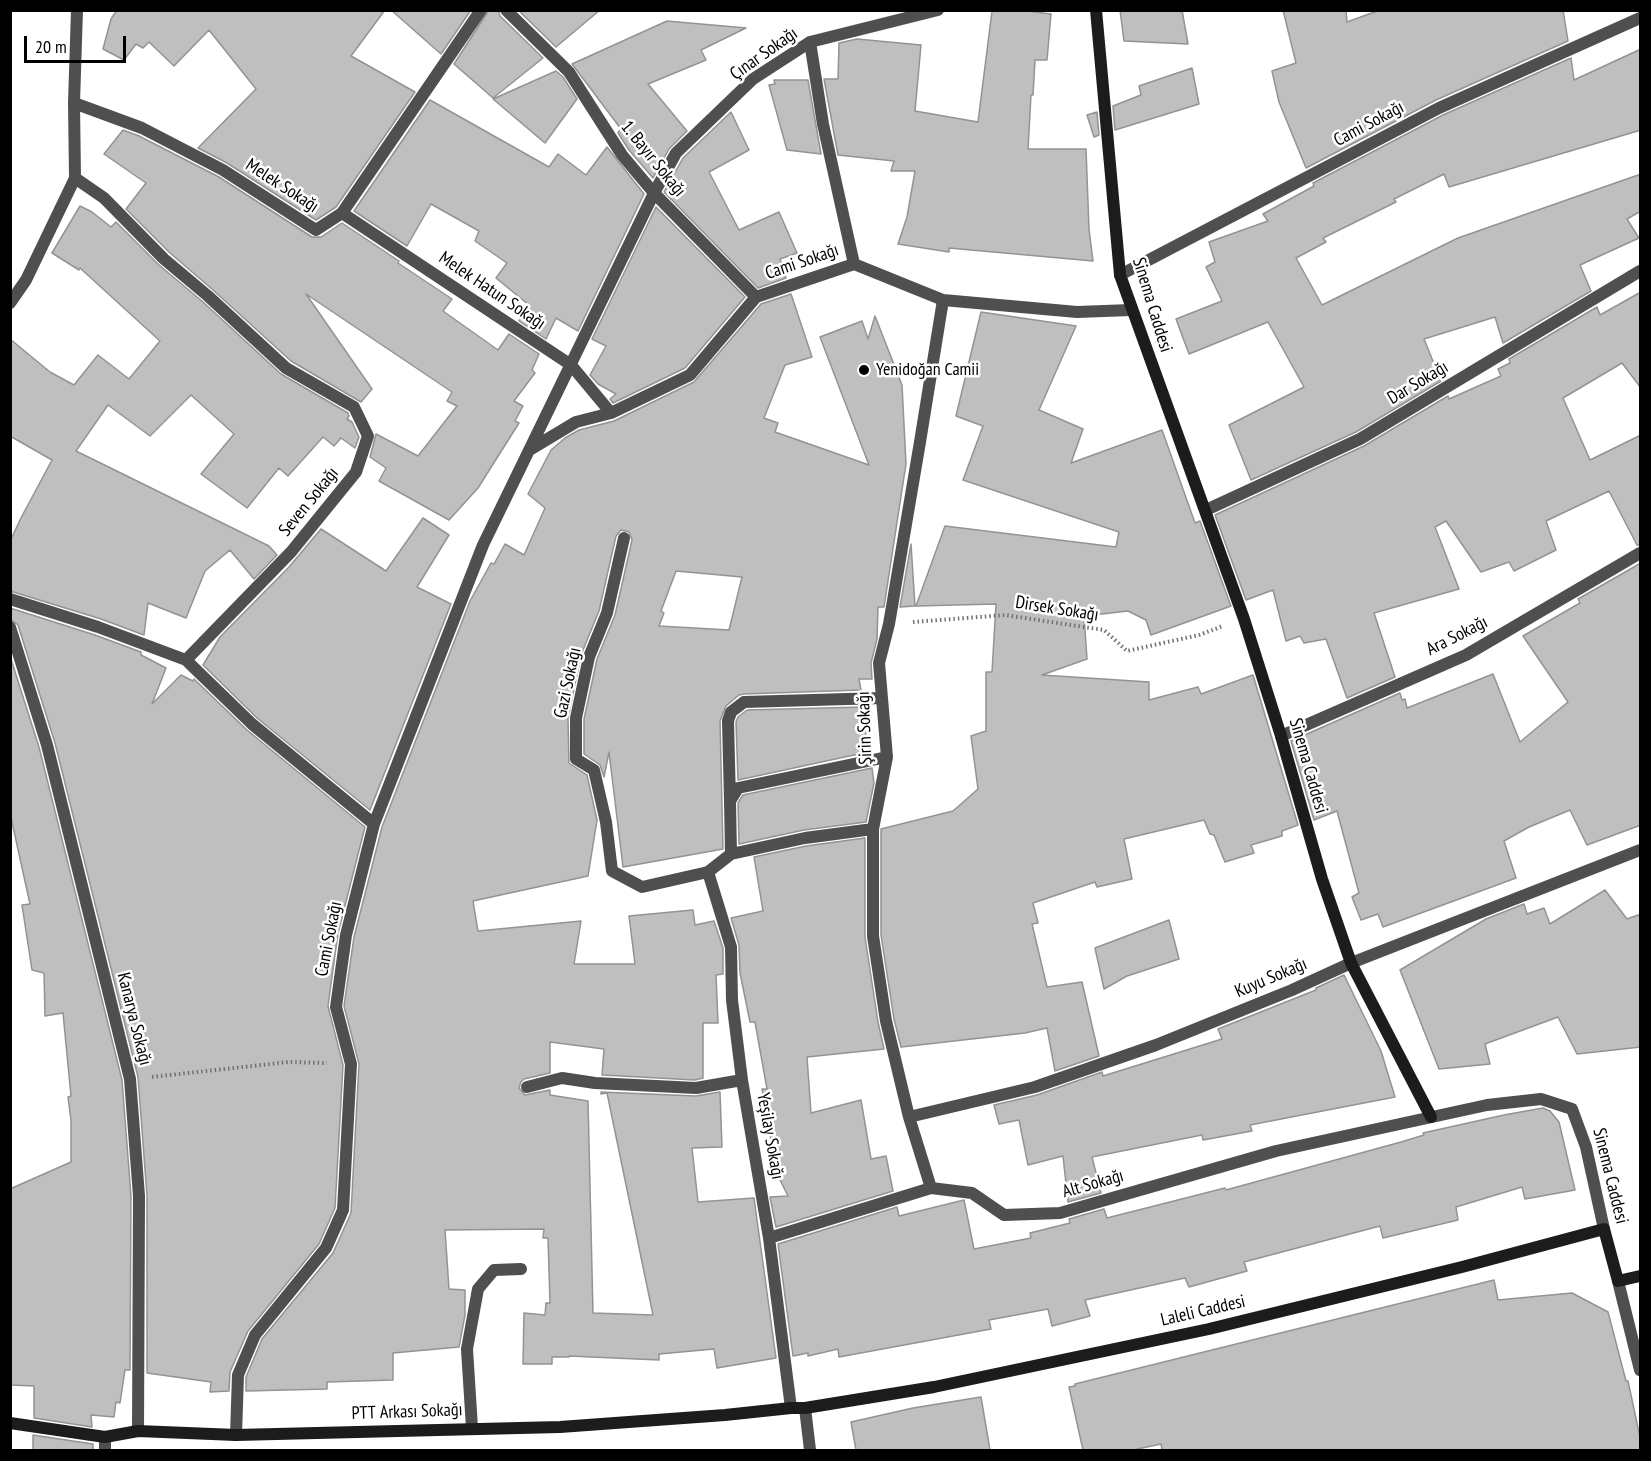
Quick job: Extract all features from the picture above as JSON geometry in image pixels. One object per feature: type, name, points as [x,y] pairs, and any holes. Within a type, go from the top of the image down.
[{"type":"street","points":[[10,303],[26,280],[75,178],[74,103],[77,10]]},
{"type":"street","name":"Melek Sokağı","points":[[74,103],[142,128],[223,170],[316,230],[342,213],[481,10]]},
{"type":"street","name":"1. Bayır Sokağı","points":[[506,10],[569,72],[622,155],[654,193],[756,297]]},
{"type":"street","name":"Çınar Sokağı","points":[[654,193],[676,153],[753,79],[810,42],[938,10]]},
{"type":"street","name":"Sinema Caddesi","points":[[1096,10],[1120,274],[1131,310],[1244,619],[1281,736],[1322,879],[1351,963],[1431,1117],[1487,1105],[1541,1099],[1572,1108],[1586,1147],[1604,1229],[1641,1370]]},
{"type":"street","name":"Cami Sokağı","points":[[1120,274],[1439,108],[1641,18]]},
{"type":"street","points":[[810,42],[823,124],[854,264]]},
{"type":"street","name":"Seven Sokağı","points":[[75,178],[104,198],[164,259],[286,368],[354,407],[368,436],[356,472],[313,526],[291,552],[186,660]]},
{"type":"street","name":"Cami Sokağı","points":[[236,1435],[238,1375],[255,1335],[326,1248],[343,1210],[351,1064],[336,1007],[346,935],[374,824],[483,545],[654,193]]},
{"type":"street","name":"Melek Hatun Sokağı","points":[[342,213],[571,365],[611,413]]},
{"type":"street","name":"Cami Sokağı","points":[[530,449],[576,422],[611,413],[690,375],[756,297],[854,264],[943,300],[1077,312],[1131,310]]},
{"type":"street","name":"Dar Sokağı","points":[[1206,510],[1360,439],[1641,271]]},
{"type":"street","name":"Şirin Sokağı","points":[[931,1188],[909,1117],[886,1021],[873,936],[873,829],[887,757],[879,663],[889,624],[943,300]]},
{"type":"street","name":"Gazi Sokağı","points":[[624,538],[607,613],[589,657],[576,718],[576,759],[594,770],[606,822],[612,871],[642,887],[708,872]]},
{"type":"street","name":"Ara Sokağı","points":[[1281,736],[1466,655],[1641,553]]},
{"type":"street","points":[[10,599],[98,627],[186,660],[252,724],[374,824]]},
{"type":"street","name":"Kanarya Sokağı","points":[[10,627],[47,745],[130,1079],[139,1196],[138,1431]]},
{"type":"street","points":[[731,854],[728,721],[731,712],[744,702],[882,699]]},
{"type":"street","points":[[730,801],[738,788],[887,757]]},
{"type":"street","points":[[708,872],[731,854],[805,838],[873,829]]},
{"type":"street","name":"Kuyu Sokağı","points":[[909,1117],[1035,1087],[1145,1049],[1292,990],[1351,963],[1641,850]]},
{"type":"street","name":"Yeşilay Sokağı","points":[[708,872],[731,947],[732,1000],[742,1080],[770,1238],[791,1408]]},
{"type":"street","points":[[527,1087],[562,1078],[595,1083],[696,1088],[742,1080]]},
{"type":"street","name":"Alt Sokağı","points":[[770,1238],[931,1188],[972,1192],[1004,1215],[1060,1212],[1276,1151],[1431,1117]]},
{"type":"street","name":"Laleli Caddesi","points":[[805,1408],[934,1387],[1209,1329],[1462,1267],[1604,1229]]},
{"type":"street","points":[[472,1428],[467,1349],[478,1289],[494,1270],[521,1269]]},
{"type":"street","points":[[1618,1281],[1641,1276]]},
{"type":"street","points":[[805,1408],[810,1450]]},
{"type":"street","name":"PTT Arkası Sokağı","points":[[10,1423],[105,1437],[138,1431],[236,1435],[560,1427],[805,1408]]},
{"type":"street","points":[[105,1437],[105,1450]]},
{"type":"path","name":"Dirsek Sokağı","points":[[889,624],[1005,615],[1104,630],[1127,651],[1199,635],[1244,619]]},
{"type":"path","points":[[130,1079],[288,1062],[351,1064]]},
{"type":"building","points":[[117,10],[385,10],[351,56],[415,92],[336,207],[316,220],[227,163],[198,148],[256,89],[209,30],[174,66],[149,42],[143,48],[136,44],[124,60],[103,49],[111,19]]},
{"type":"building","points":[[391,10],[471,10],[441,54]]},
{"type":"building","points":[[489,10],[498,10],[500,16],[543,58],[493,98],[454,64]]},
{"type":"building","points":[[518,10],[600,10],[556,47]]},
{"type":"building","points":[[1120,10],[1182,10],[1188,44],[1124,41]]},
{"type":"building","points":[[1283,10],[1346,10],[1347,22],[1380,10],[1563,10],[1568,41],[1436,100],[1306,168],[1279,102],[1272,71],[1296,63]]},
{"type":"building","points":[[992,11],[1028,11],[1051,14],[1047,60],[1035,60],[1028,149],[1086,149],[1089,229],[1093,261],[949,248],[949,252],[898,244],[907,217],[915,171],[891,171],[894,161],[838,155],[824,79],[838,79],[839,43],[857,39],[921,45],[915,111],[978,122]]},
{"type":"building","points":[[667,21],[746,28],[701,50],[706,60],[648,84],[687,131],[669,149],[653,178],[629,150],[618,133],[621,129],[572,64]]},
{"type":"building","points":[[1641,49],[1641,130],[1449,187],[1444,174],[1394,199],[1396,202],[1323,238],[1326,242],[1296,258],[1322,305],[1458,238],[1641,174],[1641,211],[1627,219],[1639,238],[1580,265],[1591,291],[1503,343],[1495,317],[1424,339],[1441,381],[1356,432],[1251,480],[1229,425],[1304,387],[1268,322],[1189,354],[1176,319],[1222,301],[1206,267],[1215,262],[1209,242],[1268,221],[1263,214],[1314,186],[1313,183],[1443,115],[1571,58],[1574,80]]},
{"type":"building","points":[[1192,68],[1199,104],[1115,130],[1113,106],[1141,95],[1139,86]]},
{"type":"building","points":[[556,71],[563,77],[577,99],[545,143],[493,99]]},
{"type":"building","points":[[774,80],[808,80],[821,154],[787,150],[769,85],[775,84]]},
{"type":"building","points":[[430,100],[549,167],[558,154],[586,175],[607,147],[644,194],[578,331],[556,318],[546,339],[519,321],[530,306],[496,278],[507,263],[475,241],[479,231],[431,204],[407,246],[354,211]]},
{"type":"building","points":[[731,112],[749,150],[709,172],[739,230],[779,212],[797,253],[780,259],[786,278],[758,288],[664,192],[683,158]]},
{"type":"building","points":[[1097,112],[1099,135],[1094,137],[1087,115]]},
{"type":"building","points":[[123,130],[219,177],[312,237],[321,237],[342,223],[452,299],[443,311],[498,350],[509,334],[539,354],[532,370],[535,373],[514,401],[523,406],[515,421],[519,423],[478,488],[449,520],[379,481],[386,468],[370,457],[376,434],[418,456],[457,406],[447,401],[452,392],[306,294],[372,389],[361,402],[291,361],[170,253],[126,209],[146,183],[104,154]]},
{"type":"building","points":[[80,206],[111,227],[116,222],[159,265],[281,374],[348,413],[347,419],[352,422],[359,437],[355,448],[341,438],[334,446],[323,437],[288,476],[279,468],[247,508],[201,474],[234,434],[191,395],[150,436],[108,405],[76,451],[269,546],[277,555],[254,579],[230,550],[205,571],[186,618],[148,603],[144,635],[10,591],[10,541],[52,460],[10,436],[10,339],[50,372],[74,385],[98,355],[129,379],[160,341],[80,268],[79,270],[52,253]]},
{"type":"building","points":[[656,207],[745,297],[685,368],[613,403],[610,399],[616,394],[598,384],[590,375],[606,346],[592,339]]},
{"type":"building","points":[[1641,292],[1641,388],[1622,363],[1563,398],[1590,460],[1641,435],[1641,545],[1637,545],[1609,491],[1546,521],[1556,550],[1514,571],[1509,562],[1481,572],[1446,521],[1435,527],[1459,589],[1374,613],[1395,677],[1347,698],[1326,639],[1304,643],[1300,636],[1286,641],[1273,590],[1246,600],[1215,515],[1364,446],[1448,396],[1449,399],[1501,376],[1498,369],[1510,363],[1509,359],[1597,307],[1600,315]]},
{"type":"building","points":[[791,294],[812,357],[785,365],[764,418],[778,423],[775,432],[869,465],[820,337],[862,321],[868,339],[875,316],[902,385],[906,464],[884,607],[878,607],[877,639],[871,663],[872,679],[859,679],[861,690],[739,695],[726,706],[720,721],[723,849],[623,867],[609,752],[604,777],[600,765],[584,754],[584,719],[597,659],[615,615],[632,540],[629,532],[621,530],[616,536],[599,611],[581,655],[568,718],[569,763],[587,775],[597,820],[588,876],[473,901],[478,931],[581,921],[574,964],[635,964],[629,916],[693,910],[695,925],[714,921],[723,948],[723,974],[716,975],[718,1023],[703,1023],[703,1078],[695,1080],[602,1075],[604,1049],[550,1042],[550,1073],[524,1079],[519,1088],[525,1095],[550,1090],[550,1095],[588,1101],[593,1313],[653,1315],[607,1093],[601,1094],[601,1092],[696,1096],[720,1092],[722,1147],[692,1148],[698,1202],[754,1198],[776,1358],[717,1368],[714,1349],[659,1354],[659,1360],[569,1356],[552,1357],[552,1364],[523,1364],[524,1313],[545,1315],[546,1303],[550,1303],[548,1238],[543,1238],[544,1229],[445,1230],[449,1289],[465,1290],[465,1315],[459,1347],[393,1353],[393,1380],[327,1382],[327,1389],[246,1391],[246,1377],[262,1339],[333,1253],[351,1213],[359,1064],[344,1006],[354,937],[382,827],[470,601],[491,563],[494,564],[505,544],[524,555],[545,508],[528,494],[551,450],[579,430],[614,421],[694,382],[761,304]],"holes":[[[676,571],[742,577],[729,630],[659,626],[664,613],[661,611]]]},
{"type":"building","points":[[981,312],[1076,326],[1039,410],[1083,429],[1071,463],[1162,430],[1195,523],[1200,521],[1231,606],[1151,635],[1146,620],[1128,611],[1084,616],[1087,659],[1042,675],[1149,682],[1149,700],[1198,687],[1201,694],[1253,675],[1298,825],[1282,831],[1282,836],[1251,845],[1254,853],[1225,862],[1214,835],[1210,834],[1204,820],[1124,839],[1132,879],[1097,887],[1095,882],[1033,903],[1038,923],[1032,924],[1047,987],[1082,982],[1099,1056],[1055,1071],[1047,1028],[1025,1033],[901,1047],[894,1019],[881,935],[881,829],[953,811],[978,789],[971,736],[986,731],[986,672],[992,672],[996,604],[916,606],[945,526],[1116,547],[1119,532],[963,480],[983,426],[956,416]]},
{"type":"building","points":[[423,518],[449,535],[417,587],[451,604],[370,810],[257,718],[203,665],[220,637],[289,567],[321,529],[386,571]]},
{"type":"building","points":[[911,544],[915,606],[900,607]]},
{"type":"building","points":[[1641,563],[1641,825],[1587,845],[1570,810],[1529,827],[1504,841],[1516,878],[1383,927],[1378,914],[1361,920],[1352,897],[1359,893],[1337,811],[1314,820],[1291,741],[1400,693],[1402,700],[1405,699],[1407,708],[1493,674],[1520,742],[1568,702],[1523,636],[1580,603],[1578,599]]},
{"type":"building","points":[[10,608],[141,652],[141,655],[166,668],[152,704],[181,675],[193,681],[194,679],[247,730],[365,827],[338,933],[328,1006],[343,1065],[335,1208],[319,1244],[248,1331],[230,1372],[229,1391],[210,1392],[211,1382],[147,1373],[147,1196],[138,1077],[55,743],[18,625],[10,619]]},
{"type":"building","points":[[10,656],[39,747],[122,1080],[131,1196],[130,1370],[125,1370],[120,1403],[116,1402],[114,1417],[91,1415],[92,1427],[34,1418],[34,1386],[10,1385],[10,1189],[71,1162],[71,1120],[68,1097],[71,1096],[63,1013],[45,1016],[44,973],[32,970],[22,905],[30,904],[10,813]]},
{"type":"building","points":[[863,707],[868,752],[738,780],[736,722],[738,717],[747,710]]},
{"type":"building","points":[[872,768],[874,783],[866,822],[804,830],[739,844],[738,803],[743,795]]},
{"type":"building","points":[[865,838],[865,937],[884,1049],[807,1057],[811,1113],[861,1100],[871,1159],[886,1156],[893,1191],[776,1227],[770,1197],[788,1196],[777,1174],[762,1089],[767,1089],[755,1022],[750,1022],[740,973],[739,945],[731,918],[763,911],[754,857],[806,846]]},
{"type":"building","points":[[1605,890],[1627,919],[1641,914],[1641,1047],[1577,1054],[1558,1017],[1485,1044],[1490,1064],[1439,1069],[1400,970],[1486,919],[1524,904],[1527,914],[1544,908],[1550,924]]},
{"type":"building","points":[[1169,920],[1179,959],[1127,976],[1104,989],[1095,948]]},
{"type":"building","points":[[1344,975],[1381,1051],[1395,1097],[1250,1125],[1252,1131],[1203,1140],[1202,1135],[1092,1157],[1101,1193],[1068,1202],[1063,1156],[1028,1165],[1019,1120],[999,1124],[994,1105],[1037,1095],[1102,1072],[1103,1076],[1222,1039],[1218,1029],[1316,990]]},
{"type":"building","points":[[1543,1108],[1550,1111],[1559,1122],[1575,1190],[1525,1199],[1522,1187],[1456,1207],[1458,1220],[1383,1238],[1380,1226],[1244,1262],[1247,1271],[1189,1287],[1185,1278],[1085,1300],[1090,1316],[1052,1326],[1048,1309],[989,1320],[991,1329],[839,1357],[838,1349],[808,1356],[808,1353],[793,1356],[778,1244],[897,1207],[899,1216],[964,1200],[974,1249],[1031,1238],[1030,1233],[1070,1223],[1069,1219],[1104,1209],[1107,1218],[1225,1188],[1226,1190],[1401,1142],[1424,1135],[1423,1133]]},
{"type":"building","points":[[1494,1280],[1498,1300],[1572,1293],[1608,1312],[1626,1381],[1628,1381],[1641,1450],[1162,1450],[1161,1444],[1133,1450],[1083,1450],[1069,1387],[1075,1384]]},
{"type":"building","points":[[981,1397],[990,1450],[856,1450],[851,1422],[913,1408]]},
{"type":"building","points":[[33,1435],[93,1444],[93,1450],[33,1450]]},
{"type":"place","name":"Yenidoğan Camii","points":[[864,370]]}]
